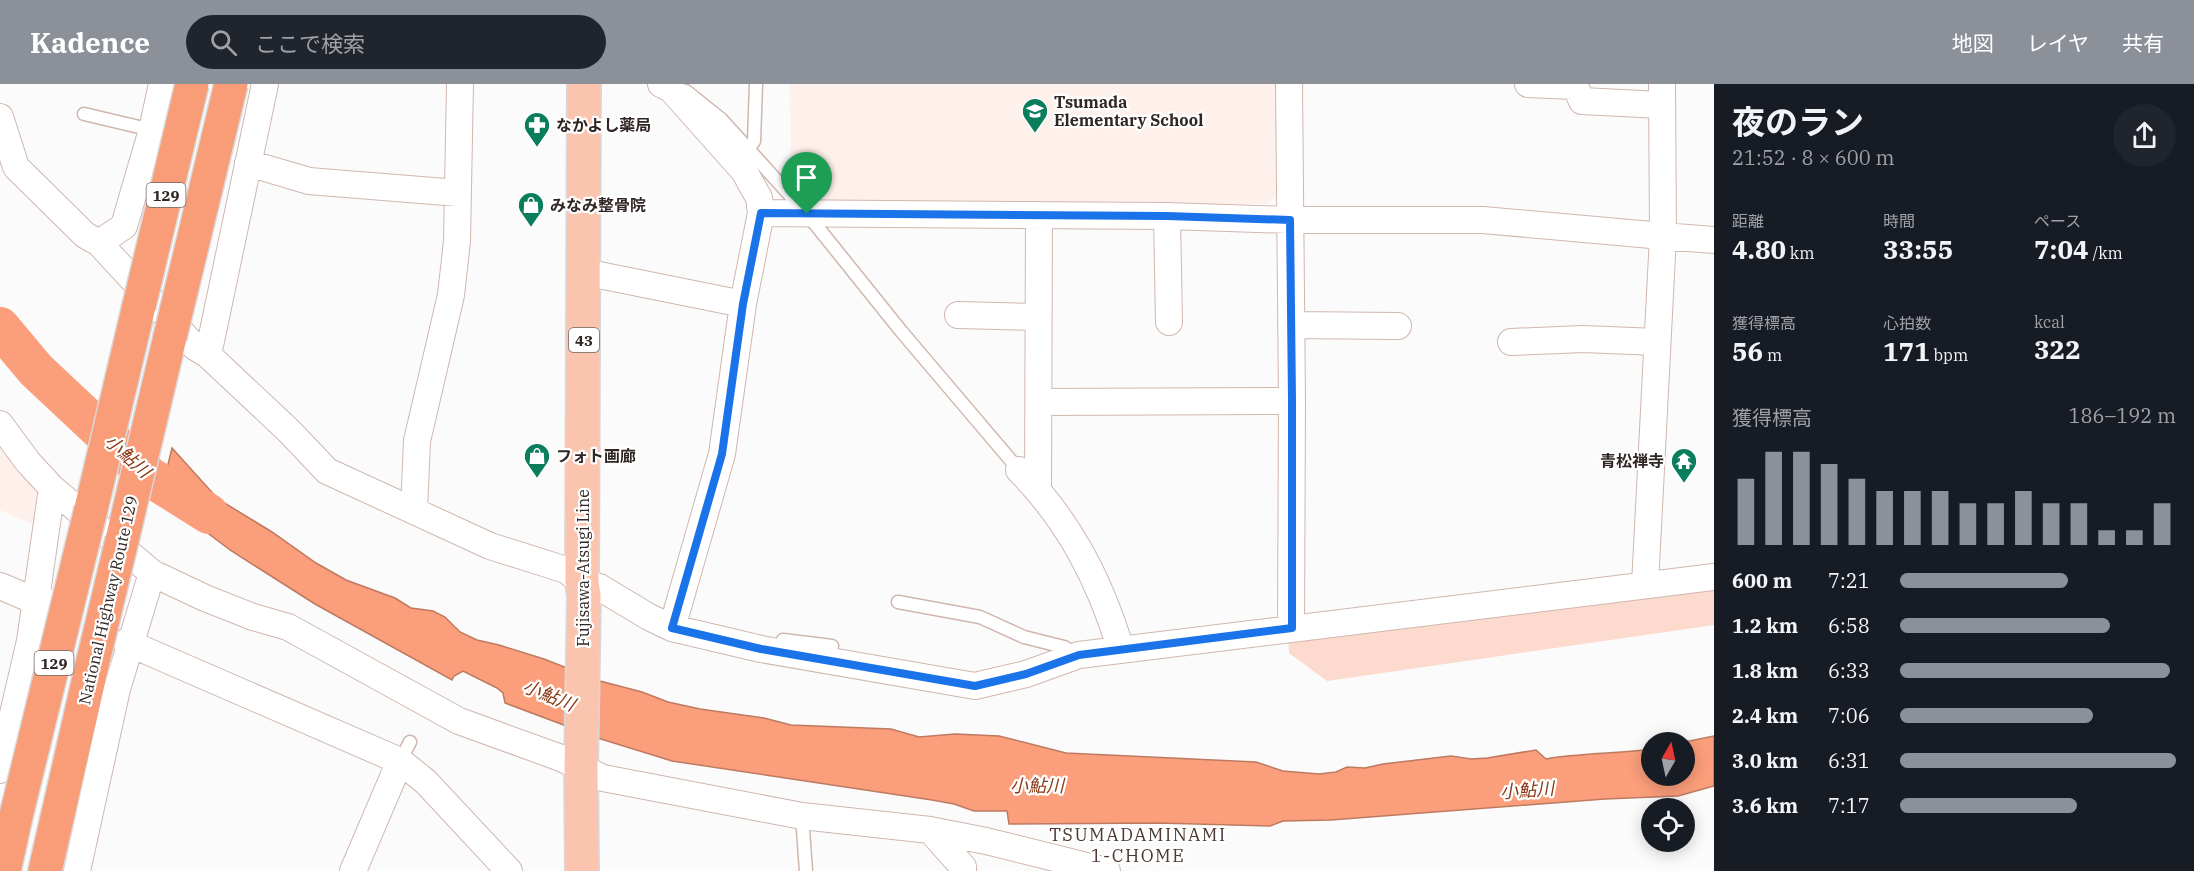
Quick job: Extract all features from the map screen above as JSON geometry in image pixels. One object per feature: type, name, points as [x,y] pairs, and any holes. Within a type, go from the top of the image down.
[{"type":"highway","name":"129","points":[[4,871],[192,84]]},
{"type":"highway","name":"National Highway Route 129","points":[[45,871],[231,84]]},
{"type":"main road","name":"Fujisawa-Atsugi Line","points":[[582,871],[584,84]]},
{"type":"street","points":[[99,243],[124,226],[152,130],[162,84]]},
{"type":"street","points":[[208,355],[265,84]]},
{"type":"street","points":[[414,510],[417,441],[451,295],[457,241],[460,84]]},
{"type":"street","points":[[661,84],[671,89],[744,171],[759,198],[761,213],[743,304],[722,454],[672,628]]},
{"type":"street","points":[[1289,84],[1292,628]]},
{"type":"street","points":[[1528,84],[1575,86],[1582,101],[1594,113],[1661,94],[1663,236],[1645,585]]},
{"type":"street","points":[[0,117],[16,167],[85,235],[99,243],[195,347],[208,355],[289,431],[327,471],[490,546],[566,570],[583,589],[599,586],[649,617],[672,628],[780,652],[975,686],[1026,674],[1079,655],[1714,577]]},
{"type":"street","points":[[248,163],[309,181],[458,193]]},
{"type":"street","points":[[761,213],[1167,216],[1290,220],[1483,220],[1714,240]]},
{"type":"street","points":[[1038,489],[1039,215]]},
{"type":"street","points":[[1167,216],[1174,310]]},
{"type":"street","points":[[584,272],[743,304]]},
{"type":"street","points":[[958,315],[1038,317]]},
{"type":"street","points":[[1291,325],[1398,326]]},
{"type":"street","points":[[1524,347],[1583,339],[1657,342]]},
{"type":"street","points":[[1039,402],[1292,400]]},
{"type":"street","points":[[0,424],[28,462],[52,488],[152,573],[205,598],[253,617],[288,627],[459,721],[581,763],[603,778],[802,816],[930,830],[987,841],[1107,871]]},
{"type":"street","points":[[1019,470],[1038,489],[1088,564],[1106,604],[1121,650]]},
{"type":"street","points":[[0,770],[8,701],[30,641],[41,601],[52,488]]},
{"type":"street","points":[[76,871],[128,642],[139,619],[152,573]]},
{"type":"street","points":[[0,586],[41,601]]},
{"type":"street","points":[[128,642],[405,751],[426,782],[508,871]]},
{"type":"street","points":[[353,871],[405,751]]},
{"type":"street","points":[[930,830],[963,867],[963,871]]},
{"type":"lane","points":[[678,84],[721,119],[807,214],[901,331],[1019,470]]},
{"type":"lane","points":[[748,150],[754,141],[756,84]]},
{"type":"lane","points":[[84,114],[152,130]]},
{"type":"lane","points":[[898,602],[980,617],[1024,637],[1064,647],[1079,655]]},
{"type":"lane","points":[[780,652],[783,640],[831,646]]},
{"type":"lane","points":[[802,816],[806,871]]},
{"type":"shaded area","name":"Tsumada Elementary School","points":[[790,84],[1280,84],[1278,194],[1268,204],[824,203],[791,183]]},
{"type":"shaded area","points":[[0,438],[43,491],[41,528],[0,510]]},
{"type":"shaded area","points":[[1714,583],[1714,625],[1327,681],[1289,653],[1288,634]]},
{"type":"water","name":"小鮎川","points":[[172,448],[218,499],[346,580],[395,598],[411,608],[433,611],[445,617],[460,632],[477,640],[544,659],[600,681],[642,692],[668,702],[700,709],[764,718],[791,725],[891,729],[919,737],[955,734],[999,736],[1066,753],[1256,762],[1283,771],[1319,774],[1336,772],[1347,767],[1365,768],[1451,756],[1471,759],[1487,758],[1536,750],[1546,759],[1641,750],[1641,786],[1695,786],[1695,740],[1714,736],[1714,786],[1678,796],[1605,799],[1331,820],[1283,821],[1270,826],[1158,823],[1009,824],[1007,811],[974,811],[932,800],[672,761],[601,739],[505,703],[503,693],[497,688],[463,671],[454,676],[452,680],[315,604],[230,550],[160,497]]},
{"type":"waterway","name":"小鮎川","points":[[0,327],[36,370],[150,477],[209,514]]},
{"type":"place","name":"Tsumada Elementary School","points":[[1035,134]]},
{"type":"place","name":"なかよし薬局","points":[[537,148]]},
{"type":"place","name":"みなみ整骨院","points":[[531,228]]},
{"type":"place","name":"フォト画廊","points":[[537,479]]},
{"type":"place","name":"青松禅寺","points":[[1684,484]]},
{"type":"district","name":"TSUMADAMINAMI 1-CHOME","points":[[1138,844]]},
{"type":"route","points":[[761,213],[807,214],[1167,216],[1290,220],[1292,628],[1079,655],[1026,674],[975,686],[761,649],[672,628],[722,454],[743,304],[761,213]]}]
